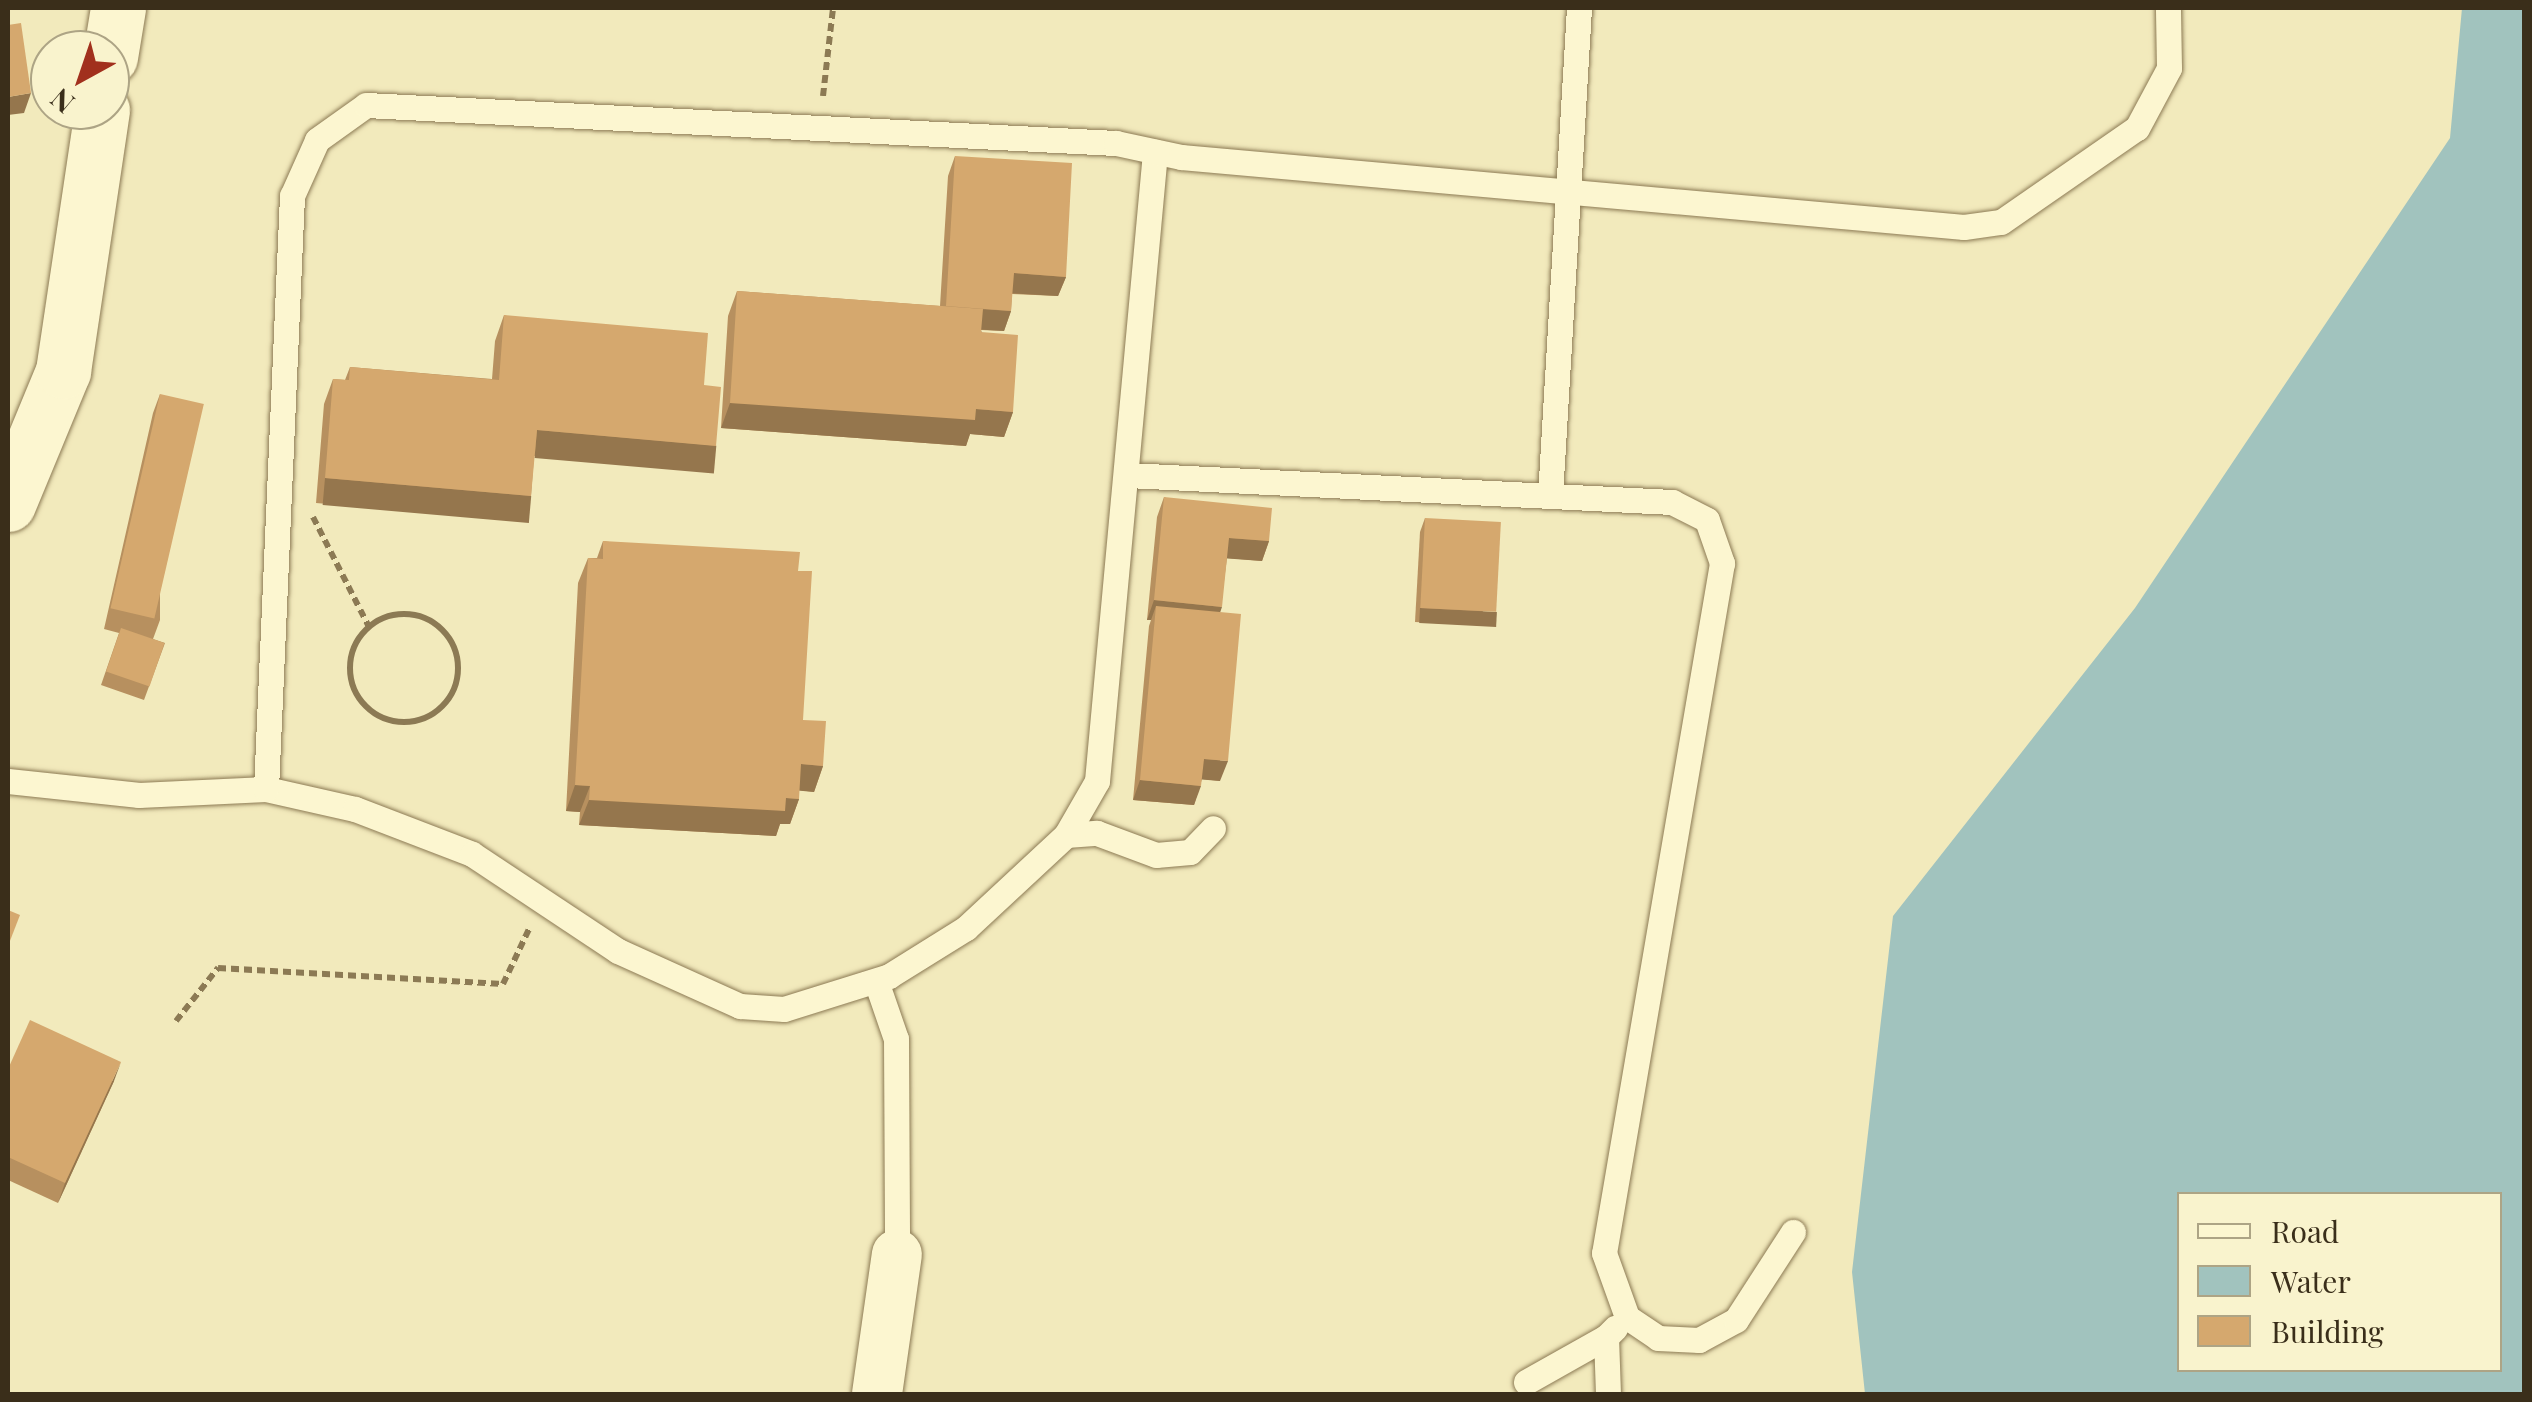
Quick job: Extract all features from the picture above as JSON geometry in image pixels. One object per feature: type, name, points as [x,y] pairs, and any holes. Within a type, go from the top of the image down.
[{"type":"street","points":[[8,504],[63,371],[99,130]]},
{"type":"street","points":[[876,1394],[897,1254]]},
{"type":"lane","points":[[1550,496],[1579,8]]},
{"type":"lane","points":[[266,788],[292,196],[300,167],[334,121],[366,105],[820,126],[1156,152],[1964,227],[2000,222],[2137,128],[2168,68],[2168,8]]},
{"type":"lane","points":[[8,780],[139,794],[266,788],[404,825],[542,901],[685,988],[740,1006],[784,1010],[876,982],[966,928],[1066,836],[1097,781],[1156,152]]},
{"type":"lane","points":[[1128,474],[1685,505],[1715,530],[1722,556],[1604,1253],[1628,1317],[1679,1342],[1719,1333],[1792,1232]]},
{"type":"lane","points":[[1066,836],[1096,833],[1156,855],[1190,852],[1212,828]]},
{"type":"lane","points":[[876,982],[896,1039],[897,1254]]},
{"type":"lane","points":[[1526,1382],[1606,1337],[1628,1317]]},
{"type":"lane","points":[[1606,1337],[1608,1394]]},
{"type":"path","points":[[820,126],[833,8]]},
{"type":"path","points":[[283,461],[369,627]]},
{"type":"path","points":[[416,615],[448,635],[458,670],[444,705],[392,720],[361,700],[350,665],[369,627],[416,615]]},
{"type":"path","points":[[176,1022],[218,968],[504,984],[542,901]]},
{"type":"water","points":[[2462,8],[2524,8],[2524,1394],[1865,1394],[1852,1272],[1893,916],[2135,608],[2450,138]]},
{"type":"building","points":[[21,23],[30,93],[8,97],[8,25]]},
{"type":"building","points":[[955,156],[1072,163],[1066,277],[1014,273],[1011,311],[946,306]]},
{"type":"building","points":[[737,291],[983,309],[981,332],[1018,335],[1013,412],[976,409],[975,420],[730,403]]},
{"type":"building","points":[[504,315],[708,333],[704,385],[721,387],[716,446],[537,430],[531,496],[325,478],[333,379],[349,380],[350,367],[499,380]]},
{"type":"building","points":[[160,394],[204,404],[154,618],[111,608]]},
{"type":"building","points":[[1164,497],[1272,508],[1269,541],[1229,538],[1222,607],[1154,600]]},
{"type":"building","points":[[1425,518],[1501,522],[1496,612],[1420,608]]},
{"type":"building","points":[[603,541],[800,552],[798,571],[812,571],[803,720],[826,721],[823,766],[801,764],[799,799],[786,798],[785,811],[589,800],[590,786],[575,785],[588,558],[603,559]]},
{"type":"building","points":[[1156,606],[1241,614],[1228,761],[1204,759],[1201,786],[1140,780]]},
{"type":"building","points":[[121,628],[164,643],[150,686],[106,671]]},
{"type":"building","points":[[8,910],[20,915],[8,946]]},
{"type":"building","points":[[30,1020],[121,1062],[65,1183],[8,1157],[8,1069]]}]
